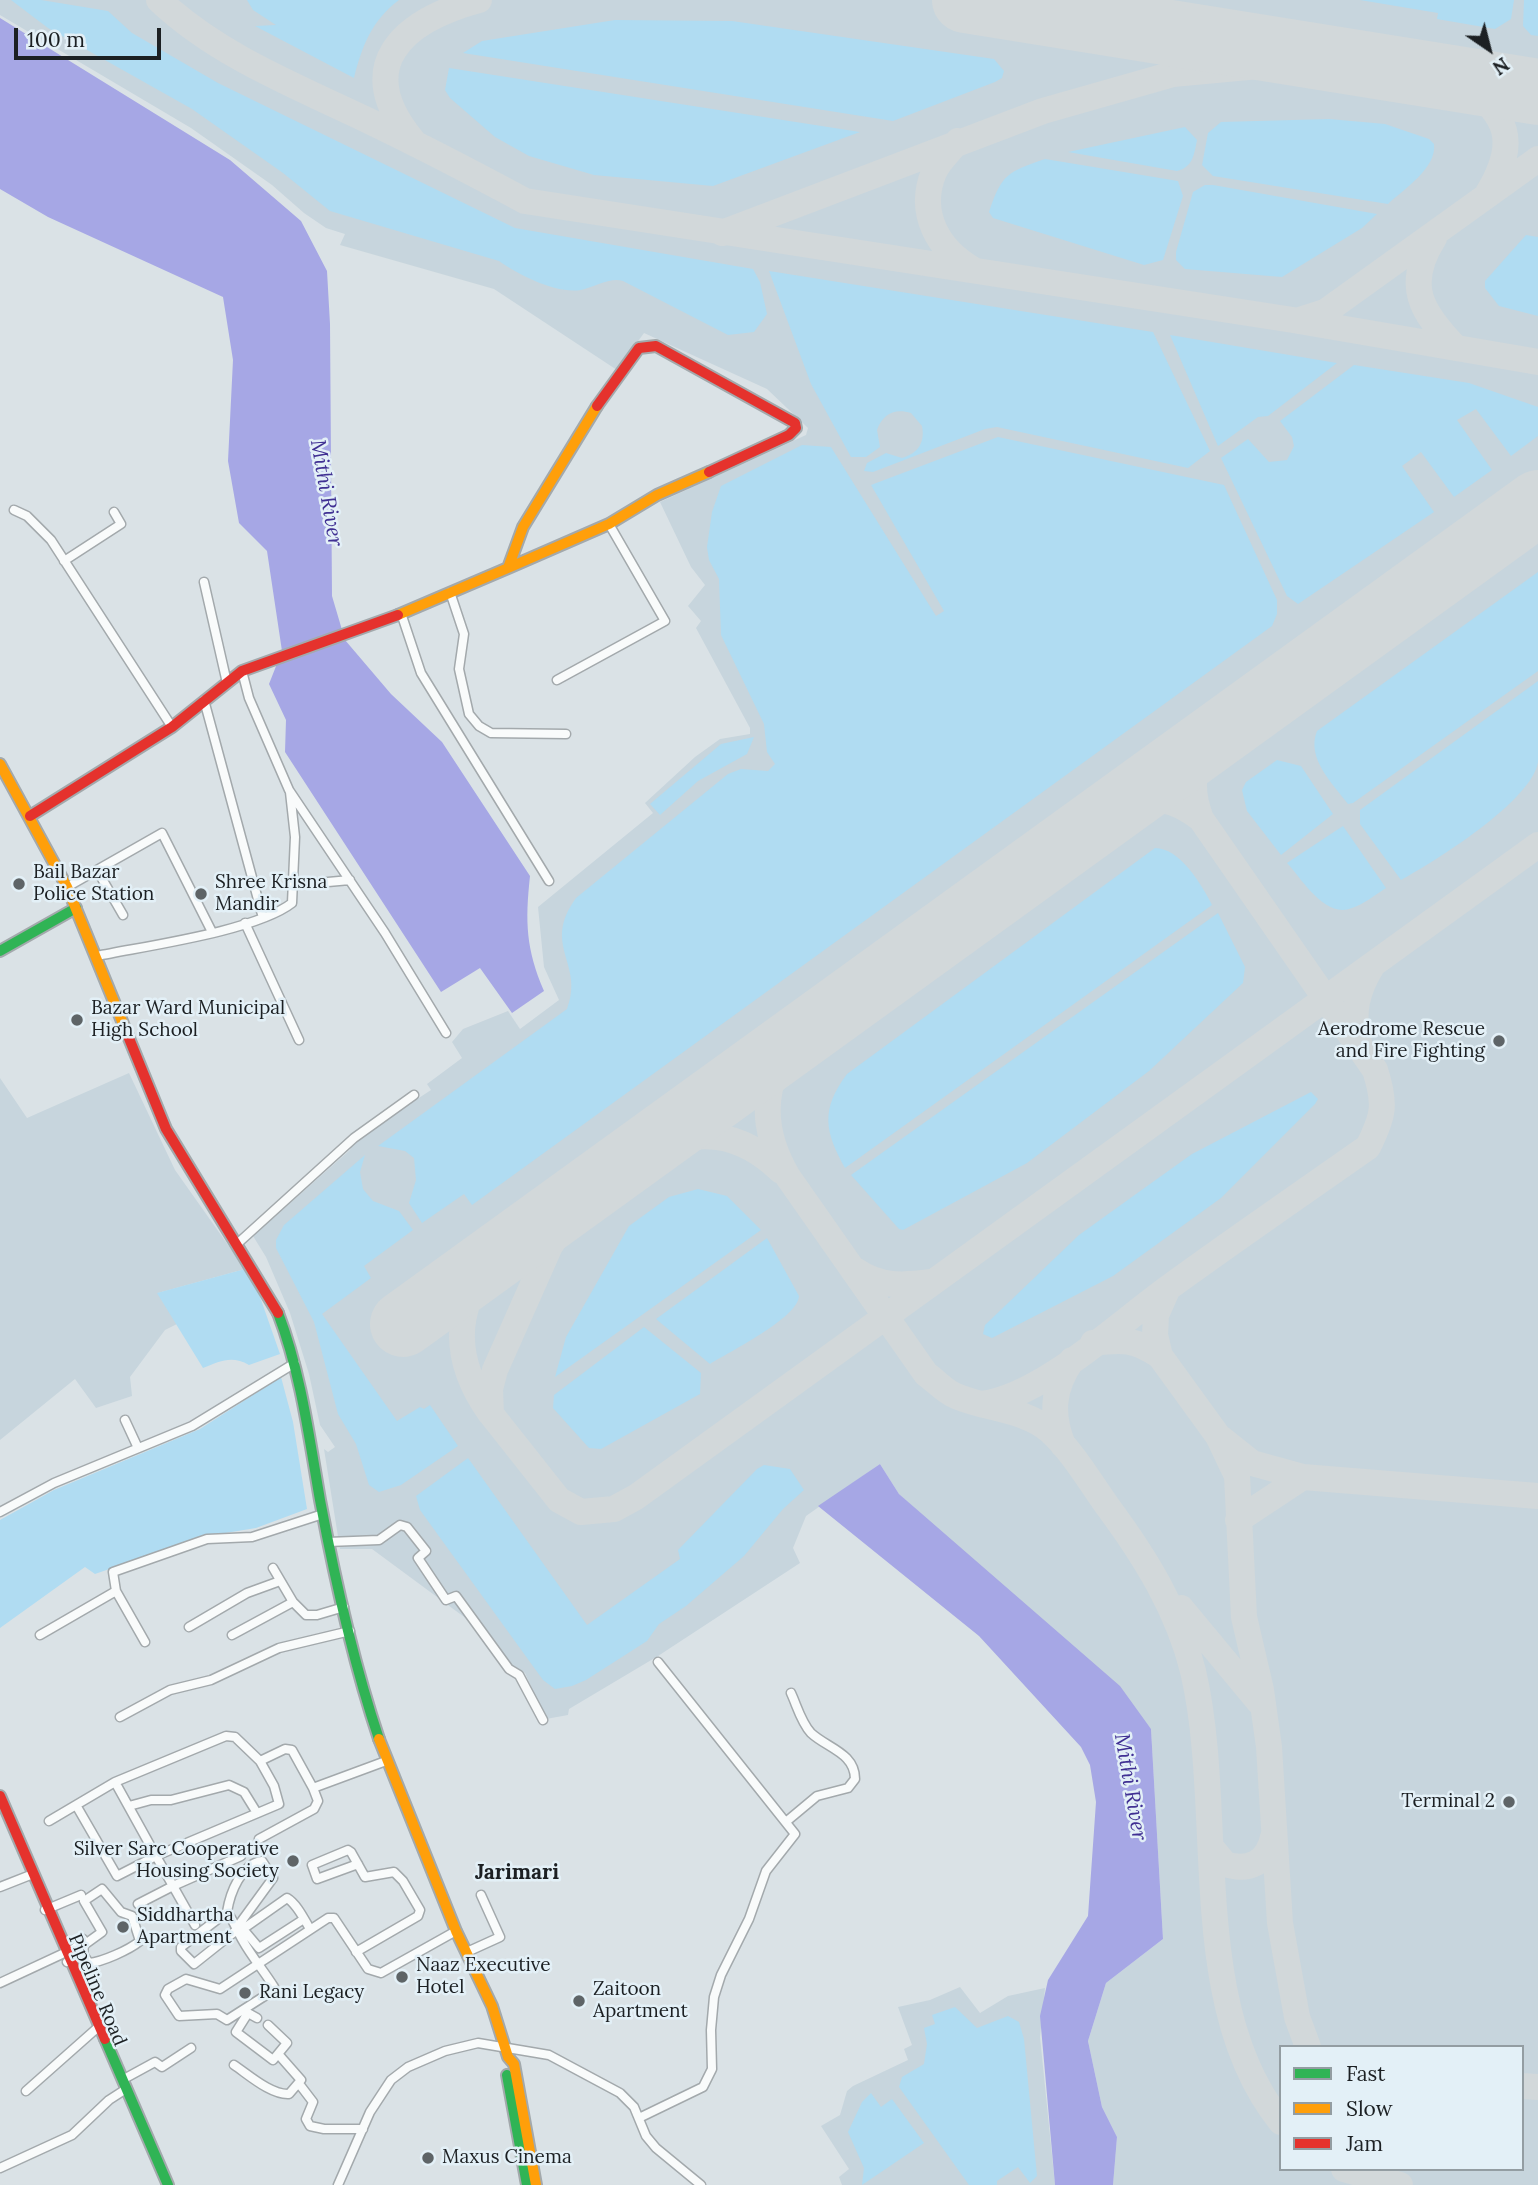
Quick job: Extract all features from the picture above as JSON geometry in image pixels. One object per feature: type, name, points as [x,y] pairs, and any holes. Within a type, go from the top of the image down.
[{"type":"street","points":[[30,816],[172,727],[242,671],[399,614],[508,568],[609,524],[657,495],[789,435],[796,428],[794,424],[673,354],[656,346],[644,345],[636,351],[607,389],[523,527],[508,568]]},
{"type":"street","points":[[14,510],[27,516],[51,540],[172,727]]},
{"type":"street","points":[[64,561],[121,524],[114,512]]},
{"type":"street","points":[[557,680],[665,621],[609,524]]},
{"type":"street","points":[[204,582],[227,683]]},
{"type":"street","points":[[450,592],[464,634],[459,669],[461,690],[469,714],[479,726],[491,733],[566,734]]},
{"type":"street","points":[[399,614],[421,673],[549,880]]},
{"type":"street","points":[[242,671],[249,698],[289,790],[350,880],[446,1033]]},
{"type":"street","points":[[204,701],[263,918]]},
{"type":"street","points":[[0,764],[67,887],[166,1129],[263,1283],[279,1314],[295,1363],[328,1542],[365,1698],[386,1761],[456,1931],[492,2006],[508,2057],[514,2064],[536,2185]]},
{"type":"street","points":[[97,956],[212,932],[278,914],[292,903],[295,884],[289,790]]},
{"type":"street","points":[[67,887],[162,833],[212,932]]},
{"type":"street","points":[[97,870],[123,915]]},
{"type":"street","points":[[295,884],[350,880]]},
{"type":"street","points":[[0,951],[76,908]]},
{"type":"street","points":[[245,923],[299,1040]]},
{"type":"street","points":[[237,1244],[360,1133],[414,1095]]},
{"type":"street","points":[[0,1513],[54,1483],[192,1426],[295,1363]]},
{"type":"street","points":[[125,1420],[138,1448]]},
{"type":"street","points":[[145,1642],[116,1591],[114,1572],[207,1539],[252,1536],[323,1514]]},
{"type":"street","points":[[328,1542],[379,1540],[400,1525],[407,1527],[426,1551],[418,1558],[446,1600],[456,1595],[470,1611],[509,1670],[519,1675],[543,1720]]},
{"type":"street","points":[[273,1568],[293,1602],[309,1616],[344,1607]]},
{"type":"street","points":[[189,1627],[247,1593],[280,1581]]},
{"type":"street","points":[[40,1635],[116,1591]]},
{"type":"street","points":[[232,1635],[293,1602]]},
{"type":"street","points":[[120,1717],[170,1690],[211,1680],[279,1648],[350,1630]]},
{"type":"street","points":[[639,2118],[703,2088],[708,2081],[712,2069],[714,1997],[720,1975],[748,1919],[766,1871],[794,1837],[794,1829],[658,1662]]},
{"type":"street","points":[[787,1821],[817,1796],[848,1788],[855,1779],[849,1759],[819,1739],[805,1724],[791,1693]]},
{"type":"street","points":[[49,1821],[76,1805],[116,1782],[226,1736],[235,1737],[260,1760],[274,1786],[279,1804],[156,1856],[117,1876],[76,1805]]},
{"type":"street","points":[[258,1839],[314,1809],[318,1801],[292,1750],[285,1749],[260,1760]]},
{"type":"street","points":[[313,1788],[386,1761]]},
{"type":"street","points":[[116,1782],[195,1925]]},
{"type":"street","points":[[129,1806],[151,1800],[171,1801],[229,1785],[244,1792],[257,1813]]},
{"type":"street","points":[[0,1796],[31,1875],[0,1886]]},
{"type":"street","name":"Pipeline Road","points":[[0,1808],[98,2028],[161,2185]]},
{"type":"street","points":[[356,1952],[418,1916],[420,1910],[403,1881],[394,1872],[365,1877],[358,1864],[348,1850],[312,1864],[313,1875],[317,1879],[358,1864]]},
{"type":"street","points":[[138,1904],[241,1856]]},
{"type":"street","points":[[262,1861],[273,1878],[238,1927],[194,1964],[181,1951],[181,1947],[227,1912],[230,1898],[242,1874],[262,1861]]},
{"type":"street","points":[[102,1889],[121,1912],[132,1916],[137,1924],[140,1941],[124,1952],[111,1954],[91,1964],[83,1954],[84,1945],[102,1932],[85,1900],[102,1889]]},
{"type":"street","points":[[46,1909],[80,1895]]},
{"type":"street","points":[[467,1952],[500,1937],[481,1895]]},
{"type":"street","points":[[304,1919],[261,1948],[248,1942],[244,1928],[287,1898],[304,1919],[310,1929]]},
{"type":"street","points":[[227,1912],[248,1942],[258,1962],[274,1990],[229,2020],[217,2014],[179,2016],[165,1995],[165,1990],[186,1979],[220,1989],[258,1962],[310,1929],[334,1918],[368,1969],[381,1973],[456,1931]]},
{"type":"street","points":[[67,1957],[84,1939]]},
{"type":"street","points":[[0,1983],[67,1957],[83,1954]]},
{"type":"street","points":[[257,2018],[248,2014],[236,2032],[270,2059],[279,2055],[287,2043],[268,2025]]},
{"type":"street","points":[[26,2091],[98,2028]]},
{"type":"street","points":[[338,2185],[380,2094],[391,2080],[408,2067],[465,2045],[504,2045],[540,2052],[620,2093],[634,2107],[656,2148],[701,2185]]},
{"type":"street","points":[[0,2168],[72,2135],[123,2087],[155,2063],[162,2067],[191,2048]]},
{"type":"street","points":[[279,2055],[300,2078],[300,2085],[313,2102],[306,2119],[310,2126],[324,2129],[363,2129]]},
{"type":"street","points":[[508,2057],[506,2066],[527,2185]]},
{"type":"street","points":[[234,2065],[281,2093],[289,2094],[300,2085]]},
{"type":"street","points":[[123,2087],[167,2185]]},
{"type":"shaded area","points":[[0,0],[1538,0],[1538,2185],[1113,2185],[1117,2137],[1102,2107],[1088,2041],[1106,1983],[1163,1939],[1151,1729],[899,1494],[880,1464],[806,1516],[793,1548],[800,1563],[658,1656],[569,1709],[568,1715],[546,1719],[525,1673],[510,1667],[494,1639],[372,1549],[340,1549],[324,1449],[328,1452],[335,1447],[320,1425],[309,1374],[290,1313],[266,1257],[253,1236],[350,1150],[352,1142],[431,1090],[427,1084],[462,1058],[452,1042],[463,1029],[508,1011],[520,1029],[559,1000],[544,967],[538,907],[653,813],[645,803],[695,757],[720,739],[750,734],[750,728],[696,628],[701,621],[688,606],[705,585],[691,567],[660,502],[806,435],[808,428],[767,389],[644,333],[617,370],[494,289],[340,245],[345,234],[326,228],[304,213],[272,185],[191,128],[0,15]]},
{"type":"shaded area","points":[[11,0],[41,0],[108,11],[132,33],[218,83],[515,228],[753,269],[760,282],[767,314],[754,332],[728,335],[623,281],[608,281],[581,290],[560,289],[527,277],[499,261],[330,211],[283,173],[192,109],[48,28]]},
{"type":"shaded area","points":[[247,0],[399,0],[382,16],[369,34],[354,78],[255,26],[276,25],[253,10]]},
{"type":"shaded area","points":[[1360,0],[1514,0],[1511,19],[1495,29],[1437,19],[1438,13]]},
{"type":"shaded area","points":[[1524,0],[1538,0],[1538,36],[1531,35],[1523,26]]},
{"type":"shaded area","points":[[615,20],[732,21],[994,59],[1004,71],[1002,78],[995,82],[893,121],[463,53],[482,41]]},
{"type":"shaded area","points":[[449,68],[860,132],[713,186],[594,175],[529,156],[495,137],[450,98],[445,90]]},
{"type":"shaded area","points":[[1329,119],[1385,124],[1429,139],[1434,144],[1434,153],[1425,170],[1388,204],[1213,176],[1202,165],[1208,133],[1221,122]]},
{"type":"shaded area","points":[[1185,127],[1197,140],[1190,163],[1177,171],[1068,152]]},
{"type":"shaded area","points":[[1045,159],[1178,181],[1183,196],[1163,260],[1144,265],[993,218],[989,212],[1002,182],[1014,171]]},
{"type":"shaded area","points":[[1205,185],[1377,214],[1362,228],[1282,277],[1185,269],[1176,260],[1176,252],[1193,192]]},
{"type":"shaded area","points":[[1526,235],[1538,237],[1538,316],[1499,306],[1485,288],[1485,281]]},
{"type":"shaded area","points":[[769,271],[1153,332],[1210,451],[1188,468],[997,427],[985,429],[873,472],[864,471],[867,463],[886,453],[902,458],[917,450],[923,437],[922,426],[911,413],[894,412],[882,420],[877,430],[880,447],[866,457],[851,457],[811,384]]},
{"type":"shaded area","points":[[1170,335],[1337,363],[1268,416],[1258,417],[1218,446]]},
{"type":"shaded area","points":[[1354,365],[1469,383],[1538,407],[1538,436],[1511,456],[1476,409],[1457,420],[1492,470],[1454,497],[1421,452],[1402,466],[1434,512],[1298,604],[1287,596],[1221,458],[1248,439],[1269,462],[1287,460],[1294,446],[1292,437],[1280,421]]},
{"type":"shaded area","points":[[998,437],[1224,485],[1277,600],[1277,614],[1272,626],[472,1205],[464,1194],[422,1223],[409,1203],[416,1180],[414,1158],[405,1151],[378,1146],[567,1009],[571,979],[562,929],[566,915],[576,898],[728,774],[741,769],[768,771],[775,764],[767,752],[764,724],[721,635],[719,579],[709,560],[707,547],[712,512],[721,486],[802,445],[831,447],[936,616],[944,611],[871,485]]},
{"type":"shaded area","points":[[1538,572],[1538,671],[1348,804],[1322,770],[1315,751],[1317,731]]},
{"type":"shaded area","points":[[1538,681],[1538,762],[1532,778],[1501,812],[1480,829],[1401,880],[1360,824],[1360,810]]},
{"type":"shaded area","points":[[754,737],[747,754],[698,781],[660,815],[650,804],[721,744]]},
{"type":"shaded area","points":[[1277,760],[1301,766],[1333,814],[1281,855],[1247,811],[1242,790],[1246,782]]},
{"type":"shaded area","points":[[1343,826],[1386,888],[1361,904],[1342,910],[1333,908],[1315,896],[1287,863]]},
{"type":"shaded area","points":[[1155,848],[1173,854],[1189,869],[1212,905],[845,1168],[833,1143],[828,1121],[832,1099],[847,1074]]},
{"type":"shaded area","points":[[1218,913],[1245,967],[1243,983],[1149,1071],[1027,1163],[903,1230],[899,1229],[851,1175]]},
{"type":"shaded area","points":[[129,1073],[175,1170],[245,1269],[158,1293],[177,1324],[165,1330],[130,1377],[132,1396],[96,1408],[75,1379],[0,1440],[0,1078],[27,1118]]},
{"type":"shaded area","points":[[1311,1092],[1318,1099],[1315,1104],[1221,1198],[1113,1276],[992,1338],[983,1334],[985,1325],[1079,1235],[1192,1154]]},
{"type":"shaded area","points":[[365,1155],[360,1172],[363,1189],[373,1201],[399,1211],[413,1230],[364,1266],[371,1278],[322,1314],[397,1421],[420,1407],[424,1409],[430,1405],[458,1446],[401,1485],[379,1492],[369,1485],[356,1444],[338,1414],[314,1322],[276,1248],[276,1240],[284,1225]]},
{"type":"shaded area","points":[[698,1189],[727,1196],[761,1230],[555,1377],[566,1337],[629,1226],[669,1197]]},
{"type":"shaded area","points":[[767,1238],[799,1296],[796,1305],[775,1324],[710,1364],[656,1319]]},
{"type":"shaded area","points":[[245,1269],[259,1294],[280,1354],[249,1365],[231,1360],[203,1368],[157,1293]]},
{"type":"shaded area","points":[[644,1327],[701,1373],[700,1394],[601,1449],[589,1448],[553,1408],[554,1395]]},
{"type":"shaded area","points":[[281,1377],[293,1422],[307,1509],[256,1528],[201,1537],[95,1574],[85,1567],[0,1628],[0,1520],[54,1490],[200,1429]]},
{"type":"shaded area","points":[[468,1458],[587,1625],[680,1559],[678,1550],[757,1469],[764,1465],[790,1469],[804,1490],[783,1509],[744,1556],[686,1606],[659,1624],[647,1641],[586,1680],[555,1689],[543,1680],[420,1510],[416,1496]]},
{"type":"shaded area","points":[[960,1987],[980,2013],[1008,1996],[1045,1988],[1040,2037],[1055,2185],[842,2185],[839,2177],[849,2169],[821,2126],[840,2115],[847,2091],[853,2086],[908,2060],[904,2049],[912,2045],[898,2007],[930,2000]]},
{"type":"shaded area","points":[[955,2007],[977,2028],[1008,2016],[1019,2022],[1024,2039],[1037,2176],[1030,2183],[1018,2167],[997,2181],[997,2185],[969,2185],[899,2087],[902,2077],[924,2064],[927,2044],[924,2028],[935,2024],[932,2015]]},
{"type":"shaded area","points":[[871,2093],[881,2107],[892,2099],[924,2143],[862,2185],[864,2168],[848,2132],[862,2102]]},
{"type":"water","name":"Mithi River","points":[[0,18],[230,160],[301,221],[327,271],[330,324],[332,596],[345,640],[391,694],[442,742],[530,876],[528,935],[544,991],[512,1013],[480,968],[441,992],[285,752],[286,720],[269,684],[282,651],[267,551],[239,523],[228,461],[233,360],[223,297],[48,217],[0,189]]},
{"type":"water","name":"Mithi River","points":[[880,1464],[899,1494],[1120,1686],[1151,1729],[1163,1939],[1106,1983],[1088,2041],[1102,2107],[1117,2137],[1113,2185],[1055,2185],[1040,2016],[1048,1980],[1088,1916],[1096,1802],[1090,1765],[1081,1747],[979,1636],[818,1506]]},
{"type":"taxiway","points":[[159,0],[206,37],[258,68],[525,201],[1293,320],[1538,362]]},
{"type":"taxiway","points":[[413,141],[395,114],[386,90],[386,69],[394,50],[408,34],[427,20],[479,0]]},
{"type":"taxiway","points":[[722,233],[1043,111],[1173,74],[1259,66],[1371,65]]},
{"type":"taxiway","points":[[1464,80],[1491,106],[1504,131],[1504,159],[1488,193]]},
{"type":"taxiway","points":[[958,141],[934,172],[928,202],[934,229],[941,241],[961,262],[974,270]]},
{"type":"taxiway","points":[[1300,320],[1325,312],[1538,159]]},
{"type":"taxiway","points":[[1434,238],[1420,270],[1421,297],[1434,322],[1456,348]]},
{"type":"taxiway","points":[[981,1404],[1028,1388],[1078,1357],[1168,1288],[1368,1147],[1380,1118],[1382,1101],[1375,1070],[1201,819],[1195,797],[1194,777],[1200,758],[1212,739]]},
{"type":"taxiway","points":[[1120,805],[1163,800],[1181,806],[1201,819]]},
{"type":"taxiway","points":[[588,1190],[550,1246],[495,1370],[490,1389],[491,1414],[559,1500],[581,1512],[614,1509],[636,1497],[1538,845]]},
{"type":"taxiway","points":[[1359,1042],[1357,1002],[1372,966]]},
{"type":"taxiway","points":[[804,1034],[777,1068],[769,1096],[771,1137],[788,1177],[926,1374],[956,1396],[1029,1418],[1050,1431],[1066,1448],[1147,1565],[1179,1627],[1193,1671],[1202,1726],[1220,1965],[1232,2022],[1251,2075],[1279,2119]]},
{"type":"taxiway","points":[[646,1148],[684,1138],[718,1137],[750,1147],[781,1171]]},
{"type":"taxiway","points":[[490,1261],[469,1299],[462,1337],[469,1374],[490,1413]]},
{"type":"taxiway","points":[[855,1270],[873,1280],[891,1284],[931,1282]]},
{"type":"taxiway","points":[[1168,1288],[1156,1315],[1155,1335],[1160,1356],[1218,1436],[1252,1463],[1303,1477],[1538,1496]]},
{"type":"taxiway","points":[[1093,1343],[1128,1342],[1143,1346],[1160,1356]]},
{"type":"taxiway","points":[[1063,1445],[1056,1422],[1057,1391],[1072,1360]]},
{"type":"taxiway","points":[[1218,1436],[1237,1476],[1244,1617],[1261,1690],[1269,1747],[1280,1923],[1297,2017],[1307,2045]]},
{"type":"taxiway","points":[[1238,1520],[1303,1477]]},
{"type":"taxiway","points":[[1181,1608],[1259,1702]]},
{"type":"taxiway","points":[[1211,1847],[1225,1864],[1249,1866],[1267,1853],[1273,1837]]},
{"type":"taxiway","points":[[1524,2086],[1538,2087]]},
{"type":"taxiway","points":[[1351,2171],[1400,2185]]},
{"type":"runway","points":[[965,0],[1538,92]]},
{"type":"runway","points":[[403,1324],[1538,503]]},
{"type":"traffic: fast","points":[[0,951],[76,908]]},
{"type":"traffic: fast","points":[[278,1313],[298,1382],[345,1621],[379,1739]]},
{"type":"traffic: fast","points":[[105,2039],[168,2185]]},
{"type":"traffic: fast","points":[[507,2075],[527,2185]]},
{"type":"traffic: slow","points":[[398,615],[508,568],[523,527],[597,406]]},
{"type":"traffic: slow","points":[[508,568],[609,524],[657,495],[709,472]]},
{"type":"traffic: slow","points":[[0,764],[67,887],[126,1031]]},
{"type":"traffic: slow","points":[[379,1739],[456,1931],[492,2006],[508,2057],[514,2064],[536,2185]]},
{"type":"traffic: jam","points":[[597,406],[639,348],[656,346],[795,423],[796,428],[789,435],[709,472]]},
{"type":"traffic: jam","points":[[30,816],[172,727],[242,671],[398,615]]},
{"type":"traffic: jam","points":[[126,1031],[166,1129],[278,1313]]},
{"type":"traffic: jam","points":[[0,1796],[105,2039]]},
{"type":"place","name":"Bail Bazar Police Station","points":[[19,884]]},
{"type":"place","name":"Shree Krisna Mandir","points":[[201,894]]},
{"type":"place","name":"Bazar Ward Municipal High School","points":[[77,1020]]},
{"type":"place","name":"Aerodrome Rescue and Fire Fighting","points":[[1499,1041]]},
{"type":"place","name":"Terminal 2","points":[[1509,1802]]},
{"type":"place","name":"Silver Sarc Cooperative Housing Society","points":[[293,1861]]},
{"type":"place","name":"Siddhartha Apartment","points":[[123,1927]]},
{"type":"place","name":"Naaz Executive Hotel","points":[[402,1977]]},
{"type":"place","name":"Rani Legacy","points":[[245,1993]]},
{"type":"place","name":"Zaitoon Apartment","points":[[579,2001]]},
{"type":"place","name":"Maxus Cinema","points":[[428,2158]]},
{"type":"district","name":"Jarimari","points":[[517,1873]]}]
